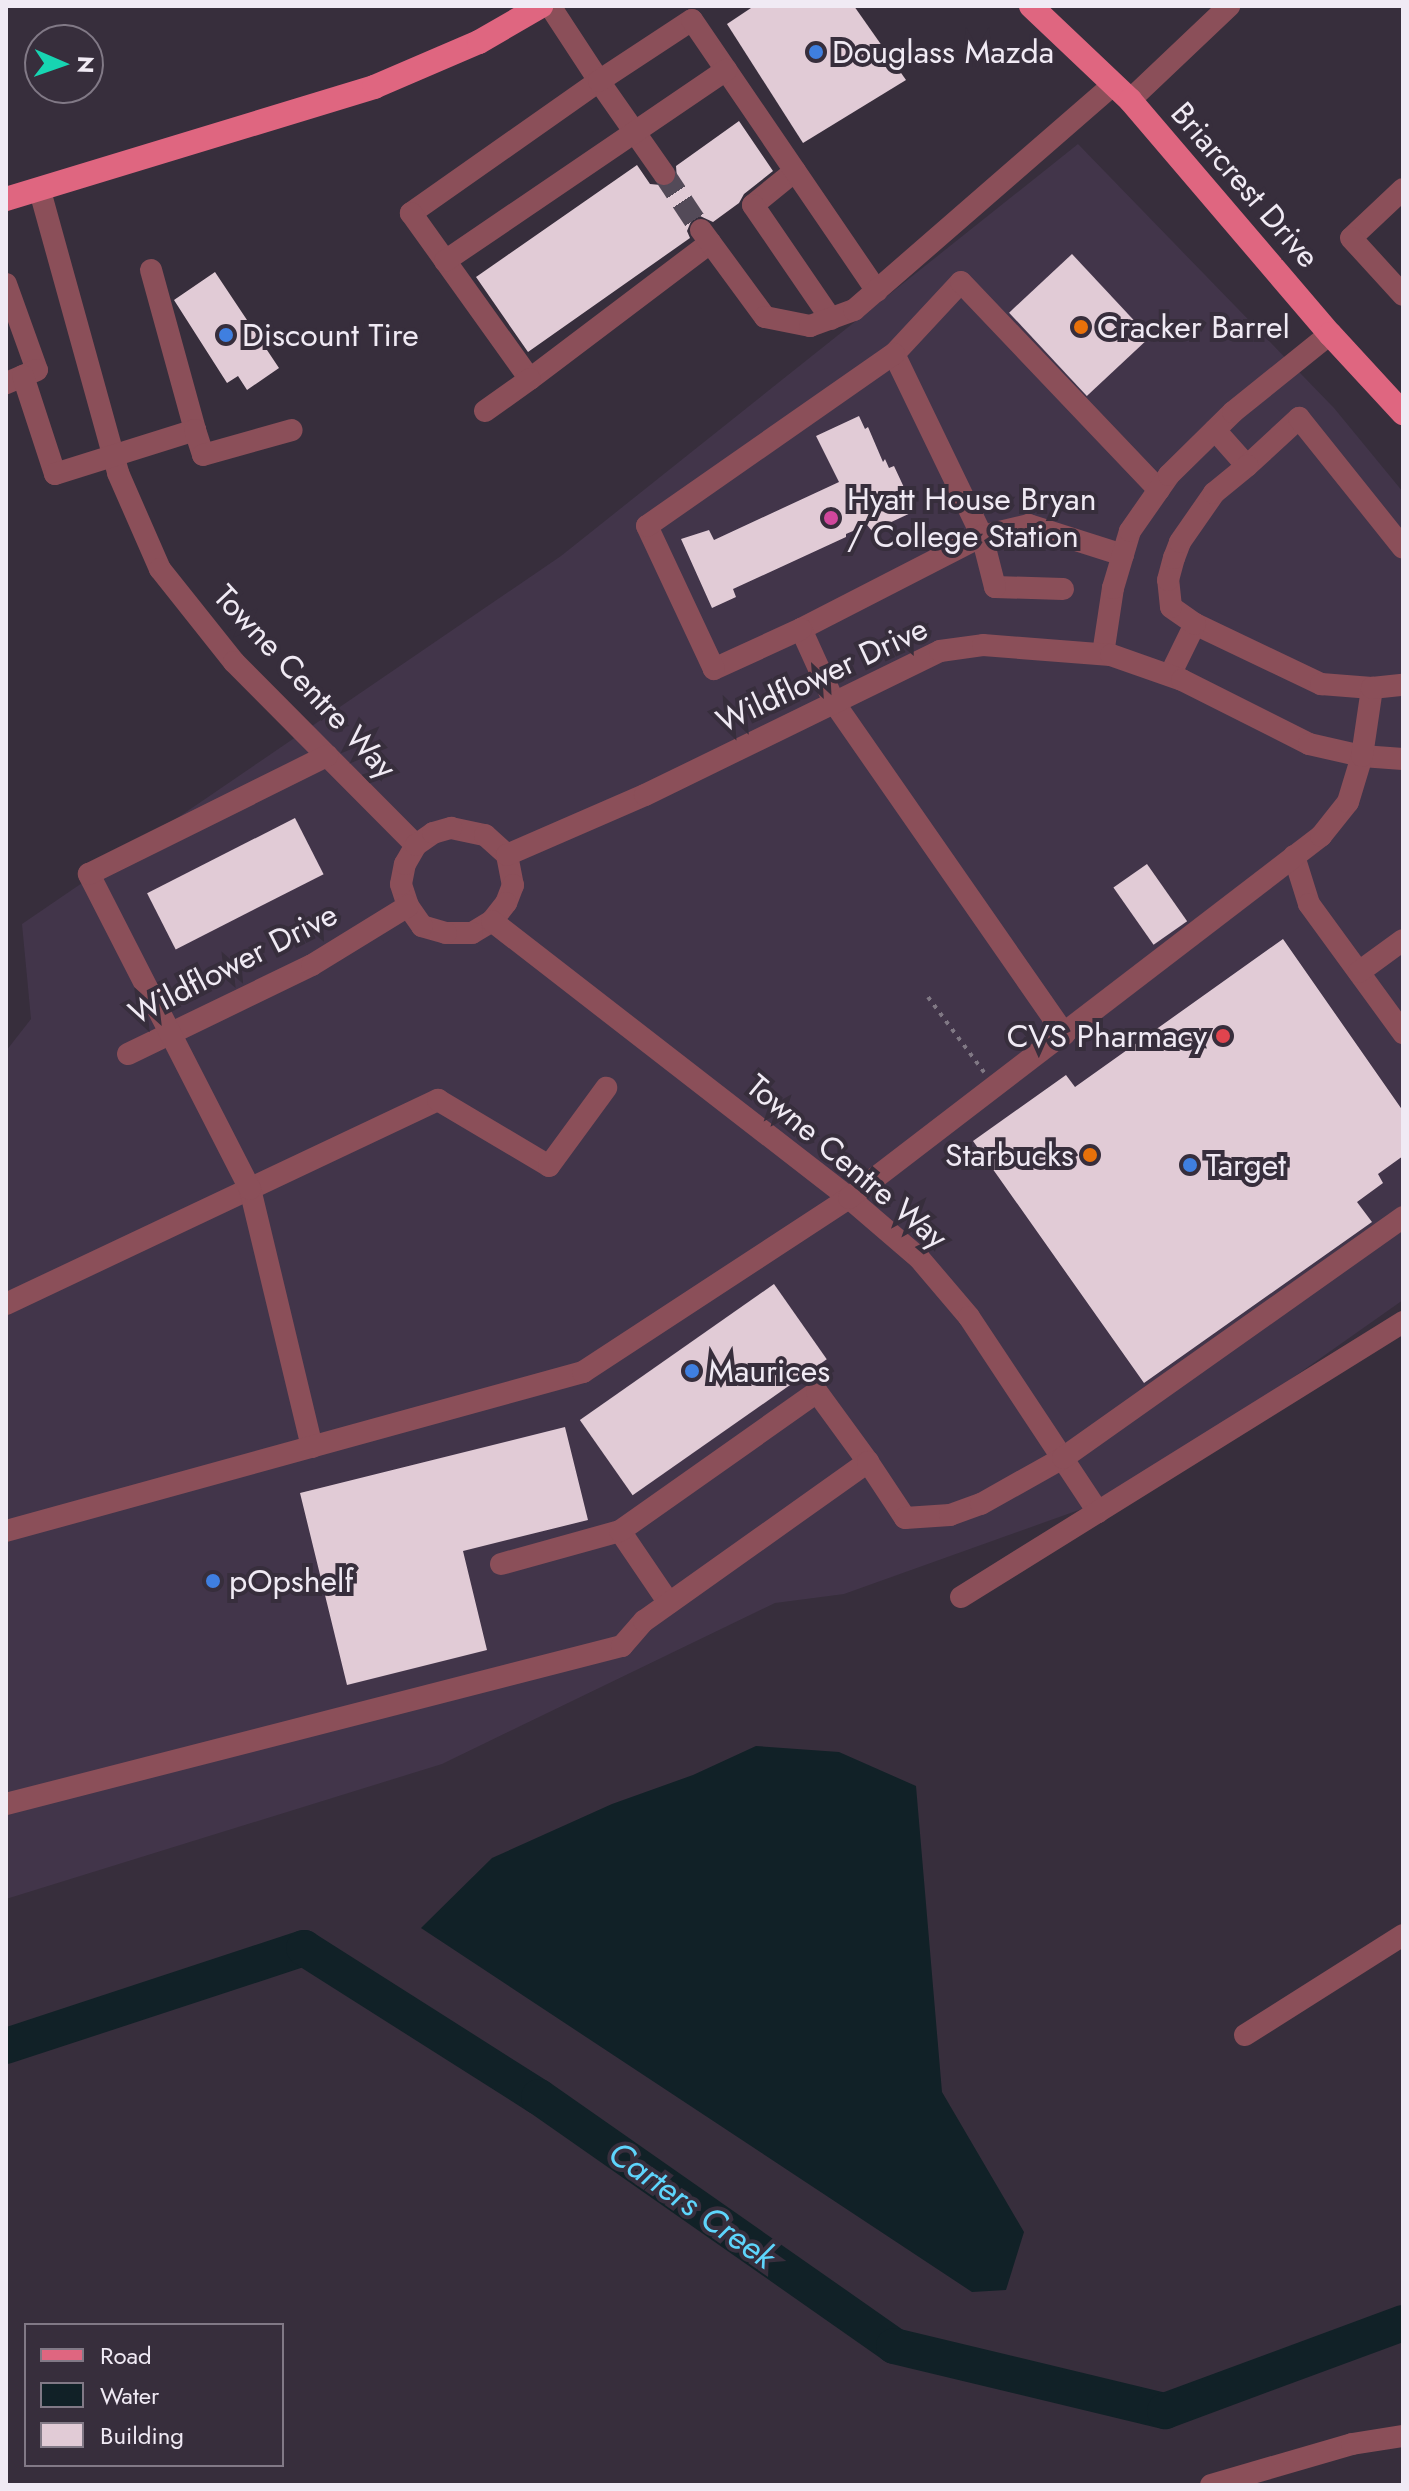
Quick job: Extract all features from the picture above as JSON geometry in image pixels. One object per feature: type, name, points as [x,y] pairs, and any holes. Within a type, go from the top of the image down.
[{"type":"main road","points":[[6,199],[374,87],[479,42],[541,6]]},
{"type":"main road","name":"Briarcrest Drive","points":[[1031,6],[1122,92],[1330,334],[1400,402]]},
{"type":"street","points":[[550,6],[664,174]]},
{"type":"street","points":[[485,411],[530,379],[706,236],[765,317],[810,326],[854,310],[1229,6]]},
{"type":"street","points":[[530,379],[411,213],[692,20],[877,291]]},
{"type":"street","points":[[445,261],[726,70]]},
{"type":"street","points":[[795,171],[753,205],[831,319]]},
{"type":"street","points":[[1403,189],[1351,238],[1403,295]]},
{"type":"street","name":"Towne Centre Way","points":[[40,191],[113,455],[160,569],[234,662],[416,845]]},
{"type":"street","points":[[151,270],[203,455],[292,430]]},
{"type":"street","points":[[1123,555],[1029,525],[982,536],[801,629],[714,669],[647,526],[894,354],[961,282],[1159,490]]},
{"type":"street","points":[[6,284],[37,370],[15,380],[55,474],[195,430]]},
{"type":"street","points":[[1103,654],[1113,588],[1130,531],[1159,490],[1215,430],[1330,334]]},
{"type":"street","points":[[894,354],[982,536],[995,587],[1063,589]]},
{"type":"street","points":[[1403,548],[1299,418],[1214,493],[1180,542],[1168,580],[1171,607],[1195,624],[1321,684],[1372,688],[1403,685]]},
{"type":"street","points":[[1215,430],[1247,466]]},
{"type":"street","points":[[1170,675],[1195,624]]},
{"type":"street","points":[[801,629],[835,704],[1064,1034]]},
{"type":"street","name":"Wildflower Drive","points":[[507,855],[645,795],[940,651],[983,645],[1103,654],[1170,675],[1309,744],[1362,756],[1403,759]]},
{"type":"street","points":[[6,1531],[583,1372],[849,1198],[1321,836],[1348,802],[1362,756],[1372,688]]},
{"type":"street","points":[[312,1447],[250,1189],[173,1033],[89,874],[327,756]]},
{"type":"street","points":[[468,829],[485,835],[507,855],[513,885],[506,903],[492,921],[472,933],[446,933],[422,926],[408,906],[401,884],[405,864],[416,845],[433,833],[468,829]]},
{"type":"street","points":[[1294,856],[1309,904],[1403,1033]]},
{"type":"street","name":"Wildflower Drive","points":[[128,1054],[312,965],[408,906]]},
{"type":"street","name":"Towne Centre Way","points":[[492,921],[849,1198],[919,1258],[969,1317],[1098,1512]]},
{"type":"street","points":[[1359,972],[1403,940]]},
{"type":"street","points":[[6,1304],[438,1100],[549,1166],[606,1088]]},
{"type":"street","points":[[501,1564],[620,1531],[817,1392],[905,1518],[950,1515],[981,1504],[1063,1458],[1403,1217]]},
{"type":"street","points":[[961,1597],[1403,1322]]},
{"type":"street","points":[[6,1804],[622,1646],[644,1621],[868,1462]]},
{"type":"street","points":[[620,1531],[669,1603]]},
{"type":"street","points":[[1245,2035],[1403,1935]]},
{"type":"street","points":[[1211,2485],[1352,2444],[1403,2436]]},
{"type":"path","points":[[928,997],[995,1087]]},
{"type":"shaded area","points":[[1078,144],[1334,408],[1403,492],[1403,1300],[1132,1491],[844,1594],[775,1603],[442,1764],[6,1899],[6,1051],[31,1019],[22,924],[561,556]]},
{"type":"water","points":[[756,1746],[839,1752],[916,1786],[942,2092],[1024,2232],[1006,2290],[972,2292],[421,1928],[492,1858],[612,1804],[693,1775]]},
{"type":"building","name":"Douglass Mazda","points":[[754,6],[854,6],[906,80],[803,143],[727,24]]},
{"type":"building","points":[[739,121],[773,171],[713,222],[700,216],[692,219],[687,231],[690,238],[528,352],[476,277],[637,165],[650,184],[671,186],[677,179],[676,166]]},
{"type":"building","name":"Cracker Barrel","points":[[1072,254],[1150,337],[1087,396],[1009,313]]},
{"type":"building","name":"Discount Tire","points":[[215,272],[279,368],[247,390],[238,376],[227,383],[174,300]]},
{"type":"building","name":"Hyatt House Bryan / College Station","points":[[859,416],[865,429],[868,427],[883,462],[885,459],[889,468],[894,466],[915,511],[872,531],[867,525],[846,534],[846,537],[733,589],[736,597],[712,608],[681,539],[709,530],[714,540],[839,482],[816,436]]},
{"type":"building","points":[[295,818],[324,874],[176,949],[147,893]]},
{"type":"building","points":[[1147,864],[1187,921],[1154,945],[1113,888]]},
{"type":"building","name":"Target","points":[[1283,939],[1403,1111],[1403,1156],[1378,1174],[1383,1183],[1357,1202],[1372,1222],[1144,1383],[973,1141],[1066,1075],[1075,1087]]},
{"type":"building","points":[[774,1284],[827,1359],[633,1495],[580,1420]]},
{"type":"building","points":[[565,1427],[588,1520],[463,1551],[487,1650],[347,1685],[300,1493]]},
{"type":"waterway","name":"Carters Creek","points":[[6,2046],[304,1948],[539,2097],[894,2346],[1165,2411],[1403,2323]]},
{"type":"tunnel","points":[[664,174],[701,230]]},
{"type":"place","name":"Douglass Mazda","points":[[816,52]]},
{"type":"place","name":"Cracker Barrel","points":[[1081,327]]},
{"type":"place","name":"Discount Tire","points":[[226,335]]},
{"type":"place","name":"Hyatt House Bryan / College Station","points":[[831,518]]},
{"type":"place","name":"CVS Pharmacy","points":[[1223,1036]]},
{"type":"place","name":"Starbucks","points":[[1090,1155]]},
{"type":"place","name":"Target","points":[[1190,1165]]},
{"type":"place","name":"Maurices","points":[[692,1371]]},
{"type":"place","name":"pOpshelf","points":[[213,1581]]}]
